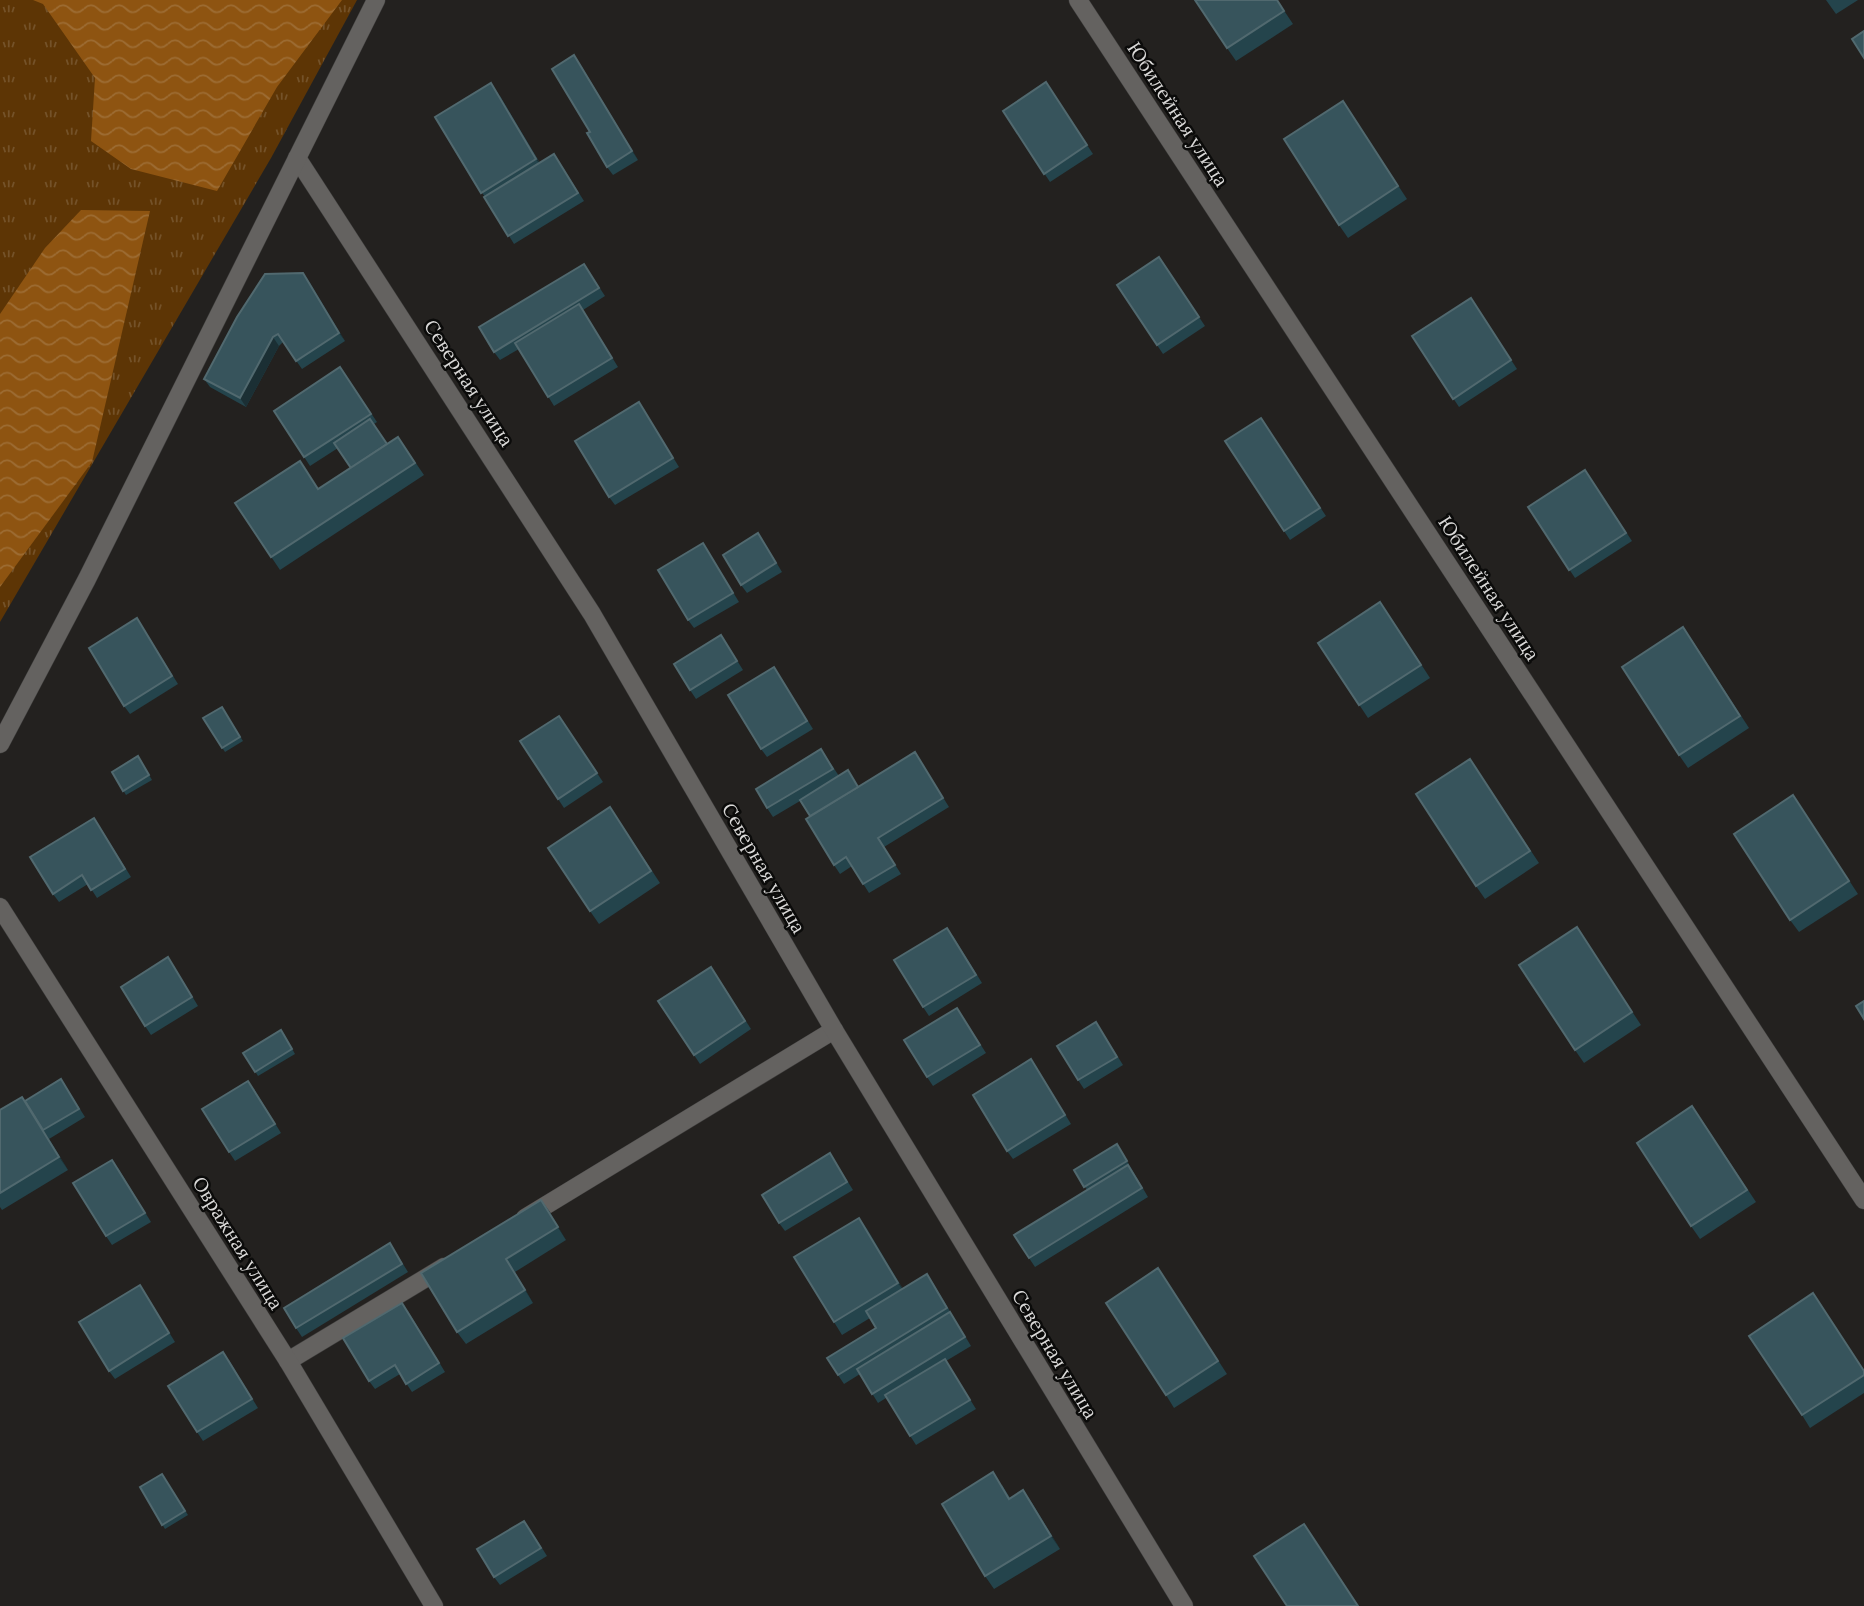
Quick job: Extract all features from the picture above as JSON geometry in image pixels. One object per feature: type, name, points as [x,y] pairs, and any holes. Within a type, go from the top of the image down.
[{"type":"street","points":[[0,744],[87,579],[376,0]]},
{"type":"street","name":"Юбилейная улица","points":[[1078,0],[1864,1200]]},
{"type":"street","name":"Северная улица","points":[[297,158],[592,614],[834,1030],[1184,1606]]},
{"type":"street","name":"Овражная улица","points":[[0,907],[288,1361],[434,1606]]},
{"type":"street","points":[[514,1224],[834,1030]]},
{"type":"street","points":[[288,1361],[454,1260]]},
{"type":"green space","points":[[0,0],[357,0],[271,158],[0,622]]},
{"type":"water","points":[[33,0],[342,0],[277,87],[217,191],[131,169],[91,141],[95,78],[43,4]]},
{"type":"water","points":[[81,210],[150,211],[92,462],[0,587],[0,314],[45,248]]},
{"type":"building","points":[[1195,0],[1277,0],[1284,11],[1227,48]]},
{"type":"building","points":[[1864,31],[1864,58],[1852,39]]},
{"type":"building","points":[[574,55],[632,151],[607,167],[587,133],[590,132],[552,69]]},
{"type":"building","points":[[1046,82],[1087,145],[1044,174],[1003,111]]},
{"type":"building","points":[[491,83],[536,159],[481,193],[435,117]]},
{"type":"building","points":[[1343,101],[1398,186],[1339,225],[1284,139]]},
{"type":"building","points":[[554,154],[578,193],[508,236],[484,197]]},
{"type":"building","points":[[1159,257],[1199,317],[1157,345],[1117,285]]},
{"type":"building","points":[[584,264],[599,288],[494,352],[479,327]]},
{"type":"building","points":[[303,273],[339,333],[296,361],[278,334],[273,337],[240,398],[204,379],[237,317],[265,274]]},
{"type":"building","points":[[1471,298],[1511,360],[1453,399],[1412,336]]},
{"type":"building","points":[[579,304],[612,358],[548,397],[515,343]]},
{"type":"building","points":[[340,367],[371,414],[304,457],[274,411]]},
{"type":"building","points":[[639,402],[673,458],[609,497],[575,441]]},
{"type":"building","points":[[1261,418],[1320,508],[1284,531],[1225,441]]},
{"type":"building","points":[[370,419],[387,444],[351,468],[334,443]]},
{"type":"building","points":[[398,437],[415,463],[271,557],[235,503],[300,461],[318,489]]},
{"type":"building","points":[[1585,470],[1626,533],[1569,570],[1528,507]]},
{"type":"building","points":[[758,533],[776,563],[741,585],[723,555]]},
{"type":"building","points":[[703,543],[733,593],[688,620],[658,570]]},
{"type":"building","points":[[1380,602],[1421,665],[1359,705],[1318,643]]},
{"type":"building","points":[[137,618],[172,676],[124,706],[89,648]]},
{"type":"building","points":[[1683,627],[1740,716],[1679,755],[1622,667]]},
{"type":"building","points":[[721,635],[737,661],[690,690],[674,664]]},
{"type":"building","points":[[774,667],[807,721],[761,749],[728,695]]},
{"type":"building","points":[[222,707],[240,737],[222,748],[203,718]]},
{"type":"building","points":[[559,716],[597,773],[558,799],[520,741]]},
{"type":"building","points":[[821,749],[833,769],[767,808],[756,789]]},
{"type":"building","points":[[915,752],[943,798],[878,838],[895,865],[863,884],[846,857],[834,865],[806,819]]},
{"type":"building","points":[[138,756],[149,775],[123,791],[112,772]]},
{"type":"building","points":[[1470,759],[1530,851],[1476,886],[1416,794]]},
{"type":"building","points":[[848,770],[858,787],[810,816],[800,800]]},
{"type":"building","points":[[1793,795],[1849,881],[1790,920],[1734,834]]},
{"type":"building","points":[[610,807],[651,871],[590,911],[548,848]]},
{"type":"building","points":[[94,818],[125,869],[91,890],[82,875],[53,894],[30,857]]},
{"type":"building","points":[[1577,927],[1632,1012],[1575,1050],[1519,965]]},
{"type":"building","points":[[947,928],[976,975],[923,1007],[894,960]]},
{"type":"building","points":[[168,957],[192,997],[145,1026],[121,987]]},
{"type":"building","points":[[711,967],[745,1021],[694,1055],[658,1001]]},
{"type":"building","points":[[1864,1001],[1864,1019],[1856,1006]]},
{"type":"building","points":[[957,1008],[980,1045],[927,1077],[904,1040]]},
{"type":"building","points":[[1096,1022],[1117,1057],[1078,1080],[1057,1046]]},
{"type":"building","points":[[281,1030],[292,1049],[255,1072],[243,1053]]},
{"type":"building","points":[[1031,1059],[1065,1115],[1007,1151],[973,1095]]},
{"type":"building","points":[[61,1079],[79,1109],[43,1130],[25,1101]]},
{"type":"building","points":[[248,1081],[275,1124],[229,1152],[202,1109]]},
{"type":"building","points":[[22,1097],[59,1157],[0,1193],[0,1110]]},
{"type":"building","points":[[1692,1106],[1747,1190],[1691,1226],[1637,1143]]},
{"type":"building","points":[[1117,1144],[1127,1161],[1084,1187],[1074,1170]]},
{"type":"building","points":[[830,1153],[847,1182],[779,1223],[762,1195]]},
{"type":"building","points":[[112,1160],[145,1213],[106,1236],[73,1183]]},
{"type":"building","points":[[1128,1165],[1142,1188],[1029,1258],[1014,1235]]},
{"type":"building","points":[[541,1200],[558,1227],[506,1259],[525,1290],[457,1332],[421,1273]]},
{"type":"building","points":[[859,1218],[898,1283],[834,1322],[794,1257]]},
{"type":"building","points":[[390,1243],[402,1264],[296,1328],[284,1308]]},
{"type":"building","points":[[1158,1268],[1218,1361],[1166,1395],[1106,1303]]},
{"type":"building","points":[[927,1274],[947,1308],[838,1375],[827,1358],[876,1328],[866,1311]]},
{"type":"building","points":[[140,1285],[169,1333],[109,1371],[79,1322]]},
{"type":"building","points":[[1813,1293],[1864,1371],[1864,1375],[1802,1415],[1749,1336]]},
{"type":"building","points":[[402,1303],[439,1363],[406,1384],[395,1365],[369,1381],[343,1338]]},
{"type":"building","points":[[950,1312],[965,1337],[872,1394],[857,1369]]},
{"type":"building","points":[[223,1352],[252,1399],[197,1432],[168,1386]]},
{"type":"building","points":[[945,1359],[970,1400],[910,1436],[885,1395]]},
{"type":"building","points":[[993,1472],[1009,1499],[1023,1490],[1051,1536],[985,1576],[942,1504]]},
{"type":"building","points":[[162,1474],[185,1511],[162,1525],[140,1487]]},
{"type":"building","points":[[524,1521],[541,1548],[494,1577],[477,1549]]},
{"type":"building","points":[[1304,1524],[1358,1606],[1287,1606],[1254,1556]]}]
